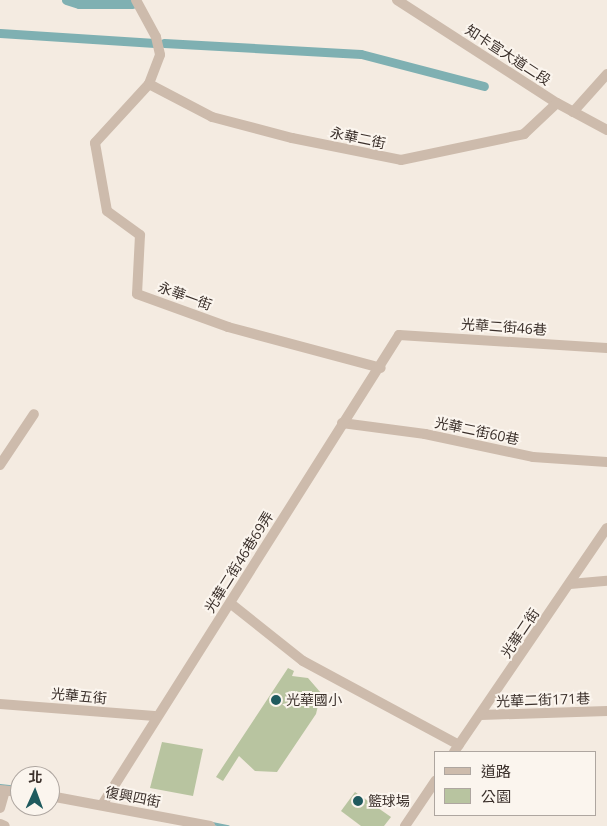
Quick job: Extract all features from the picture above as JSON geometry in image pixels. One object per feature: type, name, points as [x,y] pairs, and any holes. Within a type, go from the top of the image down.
[{"type":"street","name":"永華一街","points":[[136,0],[160,48],[150,84],[95,143],[107,211],[140,235],[137,294],[228,327],[381,368]]},
{"type":"street","name":"知卡宣大道二段","points":[[397,0],[557,103],[607,130]]},
{"type":"street","points":[[573,112],[607,74]]},
{"type":"street","name":"永華二街","points":[[150,84],[212,116],[393,159],[430,156],[524,134],[557,103]]},
{"type":"street","name":"光華二街46巷69弄","points":[[102,805],[155,716],[230,604],[342,423],[381,368],[399,335]]},
{"type":"street","name":"光華二街46巷","points":[[399,335],[607,348]]},
{"type":"street","points":[[0,465],[34,414]]},
{"type":"street","name":"光華二街60巷","points":[[342,423],[425,434],[533,457],[607,462]]},
{"type":"street","name":"光華二街","points":[[457,749],[607,528]]},
{"type":"street","points":[[570,584],[607,581]]},
{"type":"street","points":[[230,604],[303,661],[457,749]]},
{"type":"street","name":"光華五街","points":[[0,704],[155,716]]},
{"type":"street","name":"光華二街171巷","points":[[481,716],[607,711]]},
{"type":"street","points":[[405,826],[434,783]]},
{"type":"street","points":[[0,808],[2,790]]},
{"type":"street","name":"復興四街","points":[[60,798],[210,826]]},
{"type":"street","points":[[0,824],[5,826]]},
{"type":"green space","points":[[288,668],[294,671],[292,676],[308,678],[321,693],[316,714],[277,772],[255,771],[239,756],[223,781],[216,777]]},
{"type":"green space","points":[[162,742],[203,749],[193,796],[150,788]]},
{"type":"green space","name":"籃球場","points":[[355,792],[391,817],[384,826],[361,826],[341,811]]},
{"type":"waterway","points":[[66,0],[79,4],[132,4]]},
{"type":"waterway","points":[[0,33],[155,43]]},
{"type":"waterway","points":[[164,43],[361,54],[484,86]]},
{"type":"waterway","points":[[0,785],[10,786]]},
{"type":"waterway","points":[[212,823],[228,826]]},
{"type":"place","name":"光華國小","points":[[276,700]]},
{"type":"place","name":"籃球場","points":[[358,801]]}]
